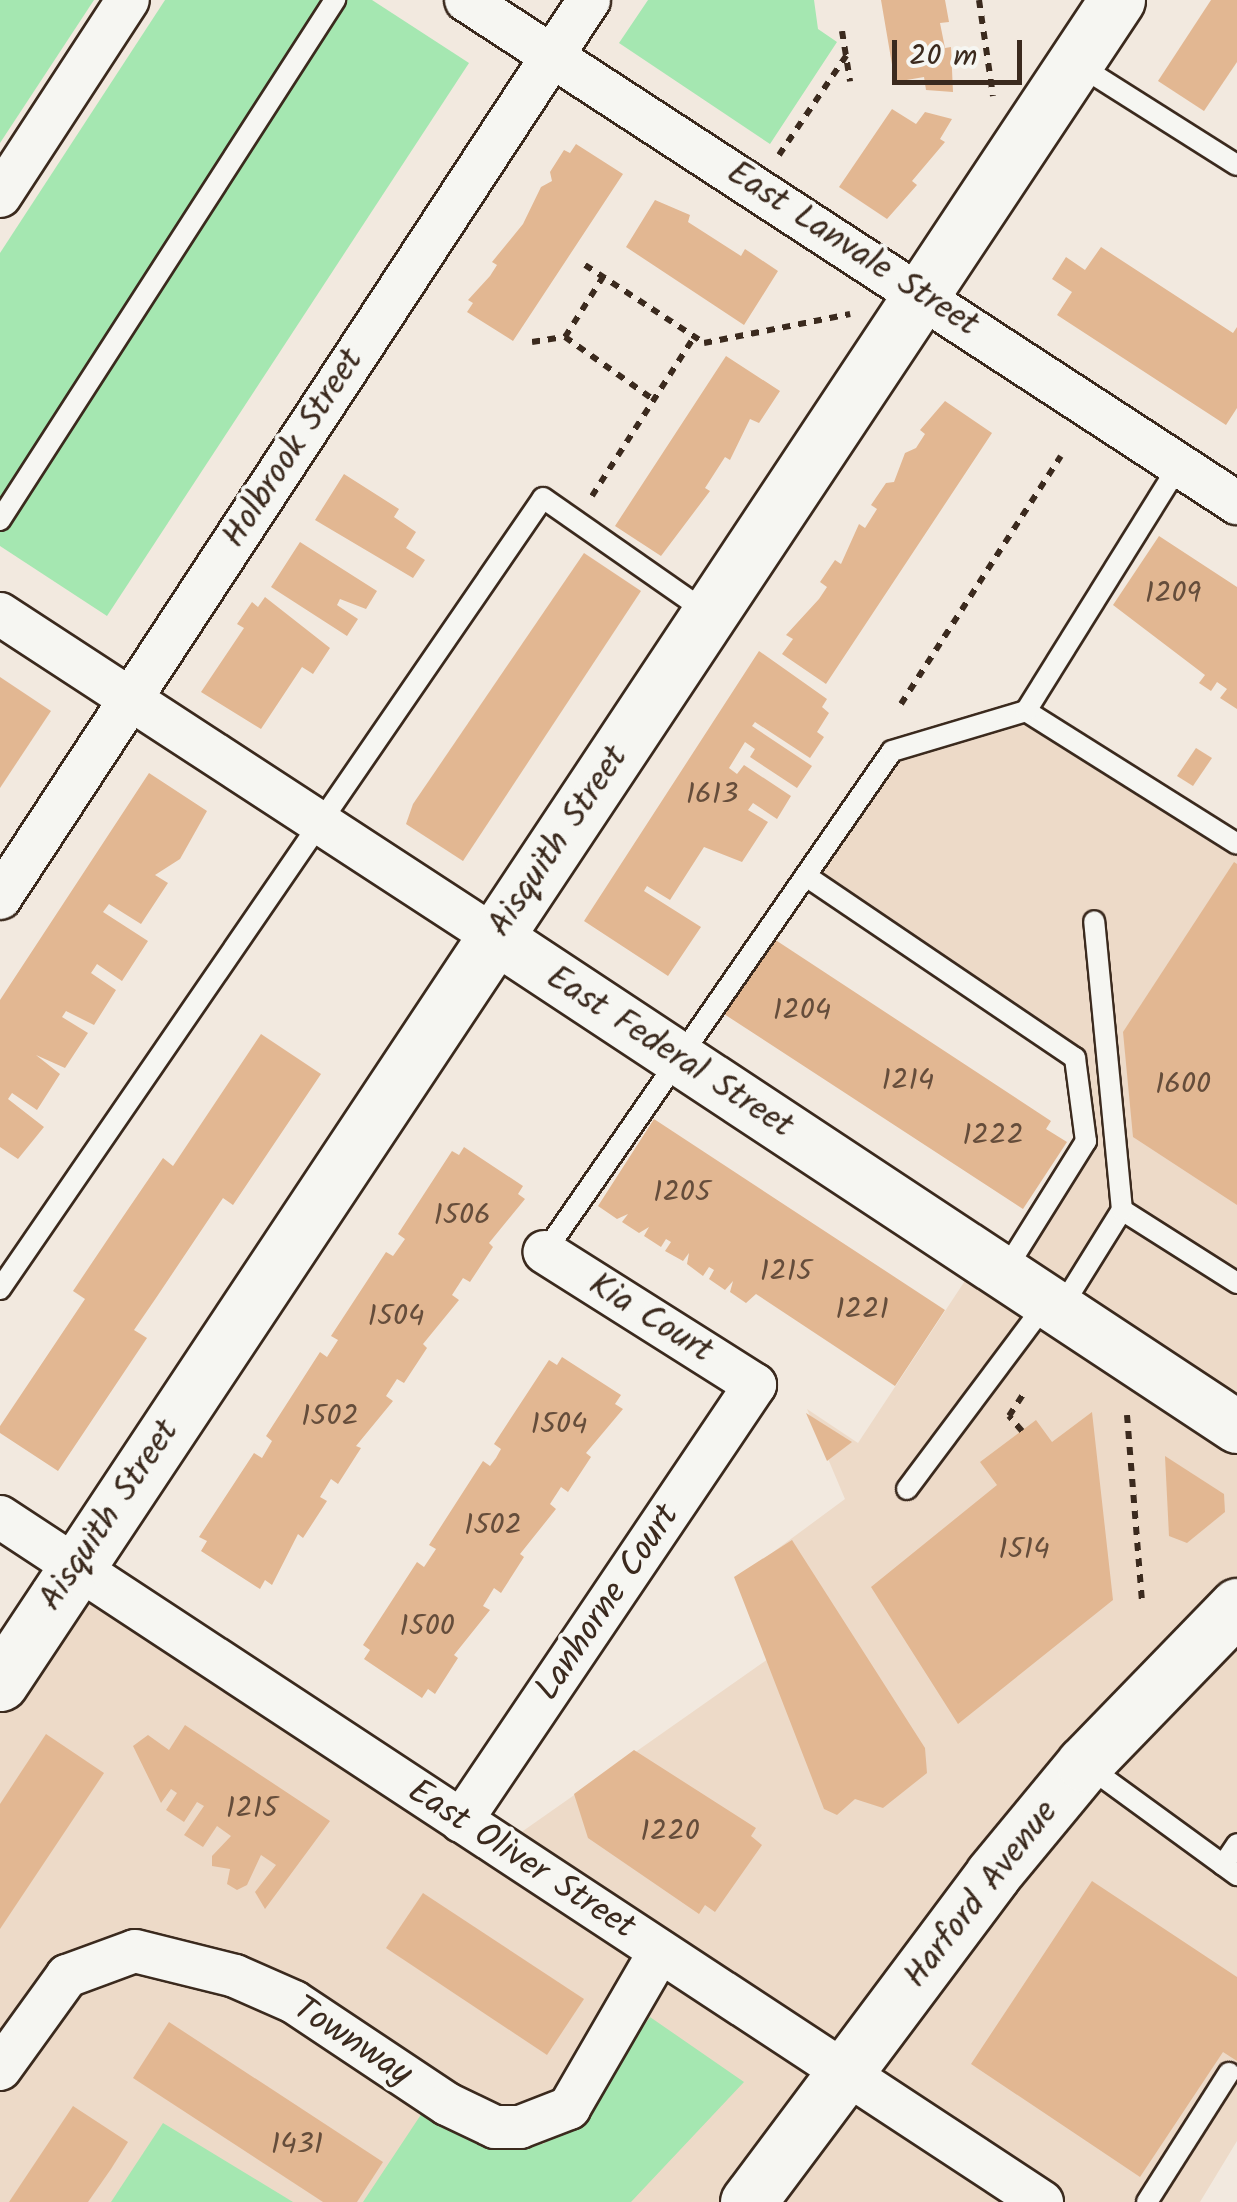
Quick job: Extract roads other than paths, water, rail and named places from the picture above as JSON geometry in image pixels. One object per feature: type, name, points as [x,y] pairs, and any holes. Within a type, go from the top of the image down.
[{"type":"main road","name":"Aisquith Street","points":[[0,1683],[1117,0]]},
{"type":"main road","name":"Harford Avenue","points":[[748,2202],[847,2075],[993,1874],[1084,1764],[1237,1606]]},
{"type":"street","points":[[0,196],[128,0]]},
{"type":"street","name":"East Lanvale Street","points":[[466,0],[1237,503]]},
{"type":"street","name":"Holbrook Street","points":[[0,898],[589,0]]},
{"type":"street","name":"East Federal Street","points":[[0,614],[1237,1427]]},
{"type":"street","name":"Kia Court","points":[[545,1252],[754,1385]]},
{"type":"street","name":"Lanhorne Court","points":[[461,1821],[754,1385]]},
{"type":"street","name":"East Oliver Street","points":[[0,1517],[1042,2202]]},
{"type":"street","name":"Townway","points":[[0,2069],[67,1976],[92,1961],[135,1951],[235,1976],[294,2002],[472,2118],[520,2126],[570,2108],[660,1951]]},
{"type":"lane","points":[[0,520],[335,0]]},
{"type":"lane","points":[[1075,63],[1237,165]]},
{"type":"lane","points":[[545,1252],[892,751],[1026,711],[1179,465]]},
{"type":"lane","points":[[0,1290],[543,498],[710,614]]},
{"type":"lane","points":[[1026,711],[1237,844]]},
{"type":"lane","points":[[806,876],[1075,1058],[1086,1141],[1003,1272]]},
{"type":"lane","points":[[907,1489],[1054,1306],[1122,1210],[1094,922]]},
{"type":"lane","points":[[1122,1210],[1237,1282]]},
{"type":"lane","points":[[1084,1764],[1230,1870],[1237,1844]]},
{"type":"lane","points":[[1148,2202],[1229,2073]]}]
